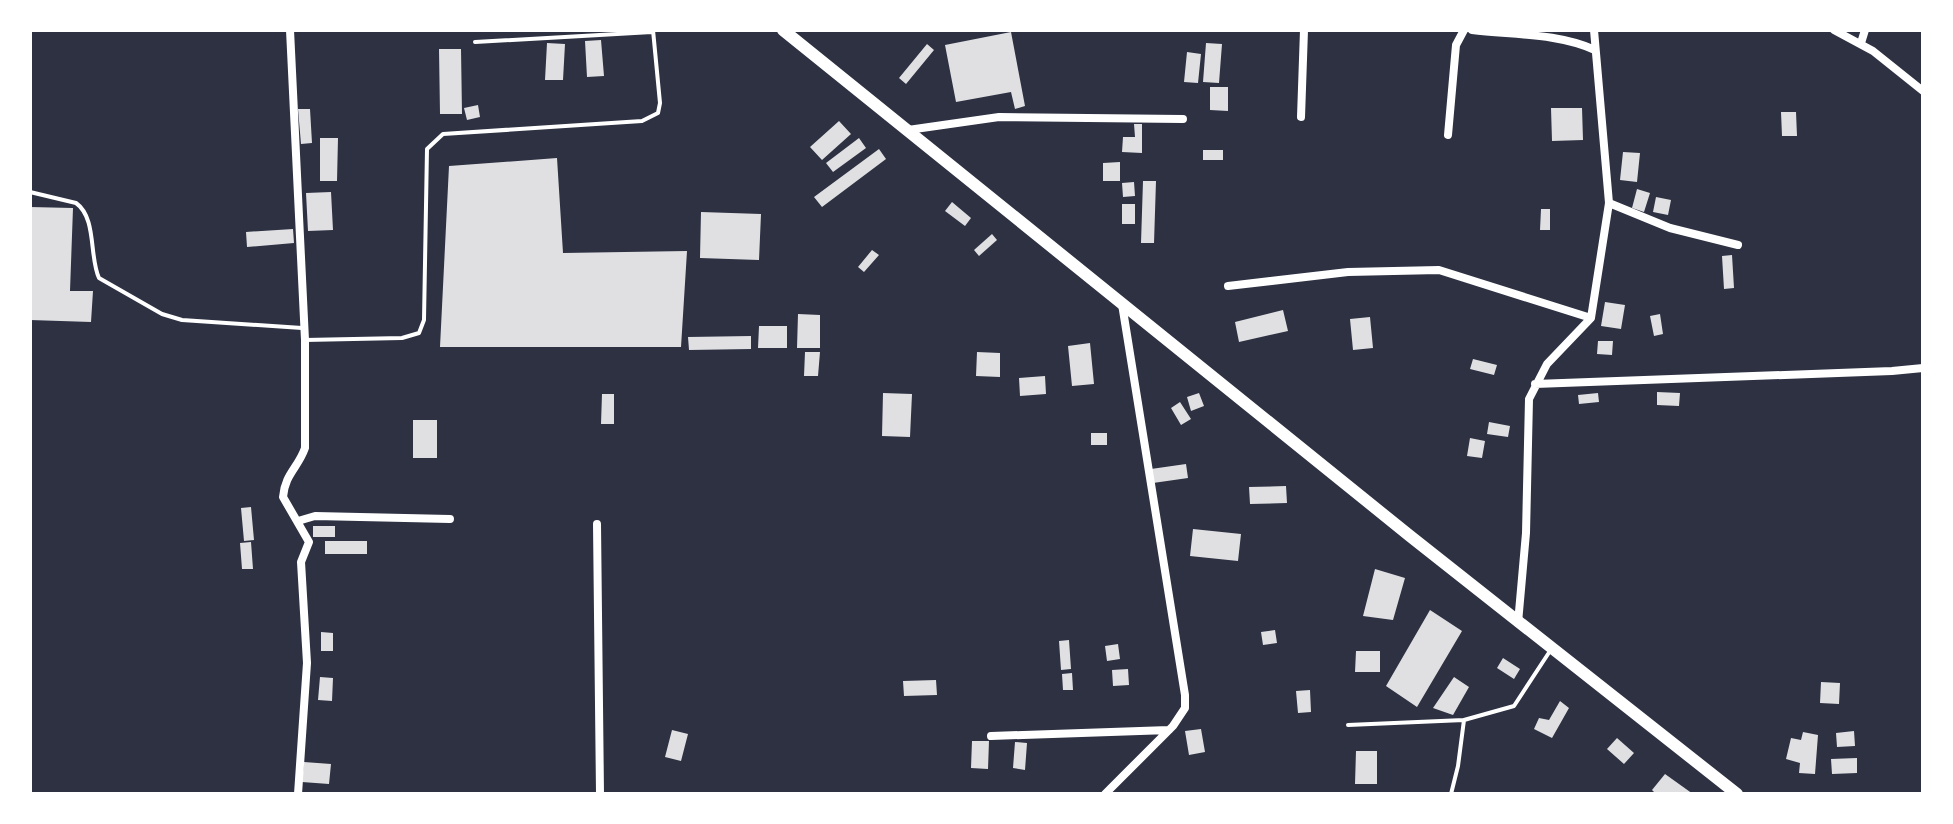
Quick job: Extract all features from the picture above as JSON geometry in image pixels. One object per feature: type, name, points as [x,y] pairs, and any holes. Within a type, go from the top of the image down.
[{"type":"main road","points":[[783,30],[1518,623],[1737,794]]},
{"type":"street","points":[[290,30],[305,340],[305,448],[302,459],[287,476],[283,497],[309,542],[301,562],[307,663],[298,794]]},
{"type":"street","points":[[1301,117],[1304,30]]},
{"type":"street","points":[[1448,135],[1456,45],[1464,30]]},
{"type":"street","points":[[1472,30],[1531,35],[1583,44],[1595,50]]},
{"type":"street","points":[[1518,623],[1526,533],[1529,399],[1547,364],[1591,318],[1609,203],[1594,30]]},
{"type":"street","points":[[1834,30],[1861,43],[1923,91]]},
{"type":"street","points":[[1861,43],[1865,30]]},
{"type":"street","points":[[908,130],[999,117],[1183,119]]},
{"type":"street","points":[[1609,203],[1670,228],[1738,245]]},
{"type":"street","points":[[1228,286],[1348,272],[1439,270],[1591,318]]},
{"type":"street","points":[[1105,794],[1169,730],[1185,708],[1122,302]]},
{"type":"street","points":[[1535,384],[1923,368]]},
{"type":"street","points":[[298,521],[315,516],[450,519]]},
{"type":"street","points":[[597,524],[600,794]]},
{"type":"street","points":[[991,736],[1169,730]]},
{"type":"lane","points":[[305,340],[402,338],[419,333],[424,320],[427,149],[433,140],[443,134],[642,121],[658,113],[660,103],[653,31],[475,42]]},
{"type":"lane","points":[[30,192],[76,203],[81,207],[87,217],[99,278],[162,314],[182,320],[304,328]]},
{"type":"lane","points":[[1348,725],[1464,720],[1514,706],[1552,649]]},
{"type":"lane","points":[[1451,794],[1464,720]]},
{"type":"building","points":[[1011,32],[1025,106],[1015,109],[1011,92],[956,102],[945,45]]},
{"type":"building","points":[[601,40],[604,76],[587,77],[585,41]]},
{"type":"building","points":[[547,43],[565,44],[563,80],[545,80]]},
{"type":"building","points":[[1206,43],[1222,44],[1219,83],[1203,82]]},
{"type":"building","points":[[927,44],[934,50],[906,84],[899,78]]},
{"type":"building","points":[[439,49],[461,49],[462,114],[440,114]]},
{"type":"building","points":[[1187,52],[1201,54],[1198,83],[1184,82]]},
{"type":"building","points":[[1210,87],[1228,87],[1228,111],[1210,110]]},
{"type":"building","points":[[478,105],[480,117],[467,120],[464,108]]},
{"type":"building","points":[[1551,108],[1582,108],[1583,140],[1552,141]]},
{"type":"building","points":[[298,109],[310,109],[312,143],[301,144]]},
{"type":"building","points":[[1781,112],[1796,112],[1797,136],[1782,136]]},
{"type":"building","points":[[839,121],[851,134],[822,160],[810,147]]},
{"type":"building","points":[[1134,124],[1142,124],[1142,153],[1122,152],[1123,137],[1135,137]]},
{"type":"building","points":[[320,138],[338,138],[337,181],[320,181]]},
{"type":"building","points":[[859,138],[866,148],[833,172],[826,163]]},
{"type":"building","points":[[879,149],[886,159],[822,207],[814,197]]},
{"type":"building","points":[[1203,150],[1223,150],[1223,160],[1203,160]]},
{"type":"building","points":[[1623,152],[1640,153],[1637,182],[1620,180]]},
{"type":"building","points":[[557,158],[563,253],[687,251],[681,347],[440,347],[449,166]]},
{"type":"building","points":[[1120,162],[1120,181],[1103,181],[1103,163]]},
{"type":"building","points":[[1143,181],[1156,181],[1154,243],[1141,243]]},
{"type":"building","points":[[1134,182],[1135,196],[1123,197],[1122,183]]},
{"type":"building","points":[[1637,189],[1650,193],[1644,212],[1632,208]]},
{"type":"building","points":[[331,192],[333,230],[308,231],[306,193]]},
{"type":"building","points":[[1656,197],[1671,200],[1668,215],[1653,212]]},
{"type":"building","points":[[952,202],[971,218],[965,226],[945,211]]},
{"type":"building","points":[[1122,204],[1135,204],[1135,224],[1122,224]]},
{"type":"building","points":[[30,207],[73,208],[70,291],[93,291],[91,322],[30,320]]},
{"type":"building","points":[[1541,209],[1550,209],[1550,230],[1540,230]]},
{"type":"building","points":[[701,212],[761,214],[759,260],[700,258]]},
{"type":"building","points":[[293,229],[294,243],[247,247],[246,232]]},
{"type":"building","points":[[992,234],[997,240],[979,256],[974,250]]},
{"type":"building","points":[[872,250],[879,255],[864,272],[858,267]]},
{"type":"building","points":[[1732,255],[1734,288],[1724,289],[1722,256]]},
{"type":"building","points":[[1605,302],[1625,305],[1621,329],[1601,326]]},
{"type":"building","points":[[1283,310],[1288,331],[1239,342],[1235,322]]},
{"type":"building","points":[[798,314],[820,315],[820,348],[797,348]]},
{"type":"building","points":[[1660,314],[1663,334],[1654,336],[1650,316]]},
{"type":"building","points":[[1370,317],[1373,348],[1353,350],[1350,319]]},
{"type":"building","points":[[759,326],[787,326],[787,348],[758,348]]},
{"type":"building","points":[[751,336],[751,349],[689,350],[688,337]]},
{"type":"building","points":[[1598,341],[1613,341],[1612,355],[1597,354]]},
{"type":"building","points":[[1090,343],[1094,384],[1072,386],[1068,346]]},
{"type":"building","points":[[805,352],[820,352],[818,376],[804,376]]},
{"type":"building","points":[[977,352],[1000,353],[1000,377],[976,376]]},
{"type":"building","points":[[1473,359],[1497,365],[1494,375],[1470,369]]},
{"type":"building","points":[[1045,376],[1046,394],[1020,396],[1019,378]]},
{"type":"building","points":[[1657,392],[1680,393],[1679,406],[1657,405]]},
{"type":"building","points":[[883,393],[912,394],[910,437],[882,436]]},
{"type":"building","points":[[1199,393],[1204,406],[1191,411],[1187,397]]},
{"type":"building","points":[[1598,393],[1599,402],[1579,404],[1578,395]]},
{"type":"building","points":[[602,394],[614,394],[614,424],[601,424]]},
{"type":"building","points":[[1180,402],[1191,419],[1181,425],[1171,408]]},
{"type":"building","points":[[413,420],[437,420],[437,458],[413,458]]},
{"type":"building","points":[[1489,422],[1510,426],[1508,437],[1487,434]]},
{"type":"building","points":[[1091,433],[1107,433],[1107,445],[1091,445]]},
{"type":"building","points":[[1470,438],[1485,441],[1482,458],[1467,456]]},
{"type":"building","points":[[1186,464],[1188,478],[1153,483],[1151,469]]},
{"type":"building","points":[[1286,486],[1287,503],[1250,504],[1249,487]]},
{"type":"building","points":[[251,507],[254,540],[244,541],[241,508]]},
{"type":"building","points":[[313,526],[335,526],[335,537],[313,537]]},
{"type":"building","points":[[1193,529],[1241,534],[1238,561],[1190,556]]},
{"type":"building","points":[[325,541],[367,541],[367,554],[325,554]]},
{"type":"building","points":[[251,542],[253,569],[242,569],[240,543]]},
{"type":"building","points":[[1375,569],[1405,578],[1393,620],[1363,616]]},
{"type":"building","points":[[1430,610],[1462,631],[1417,707],[1386,686]]},
{"type":"building","points":[[1275,630],[1277,643],[1263,645],[1261,632]]},
{"type":"building","points":[[321,632],[333,633],[333,651],[321,651]]},
{"type":"building","points":[[1069,640],[1071,669],[1061,670],[1059,641]]},
{"type":"building","points":[[1118,644],[1120,659],[1107,661],[1105,646]]},
{"type":"building","points":[[1356,651],[1380,651],[1380,672],[1355,672]]},
{"type":"building","points":[[1503,658],[1520,669],[1514,679],[1497,668]]},
{"type":"building","points":[[1128,669],[1129,685],[1113,686],[1112,670]]},
{"type":"building","points":[[1072,673],[1073,690],[1063,690],[1062,674]]},
{"type":"building","points":[[320,677],[333,678],[332,701],[318,700]]},
{"type":"building","points":[[1454,677],[1469,687],[1453,715],[1433,708]]},
{"type":"building","points":[[936,680],[937,695],[904,696],[903,681]]},
{"type":"building","points":[[1821,682],[1840,683],[1839,704],[1820,703]]},
{"type":"building","points":[[1310,690],[1311,712],[1298,713],[1296,691]]},
{"type":"building","points":[[1560,701],[1569,708],[1552,738],[1534,729],[1539,718],[1549,720]]},
{"type":"building","points":[[1201,729],[1205,752],[1189,755],[1185,731]]},
{"type":"building","points":[[672,730],[688,734],[681,761],[665,757]]},
{"type":"building","points":[[1854,731],[1855,746],[1837,747],[1836,733]]},
{"type":"building","points":[[1803,732],[1818,735],[1815,774],[1799,773],[1800,763],[1786,759],[1791,738],[1801,740]]},
{"type":"building","points":[[1617,738],[1634,753],[1624,764],[1607,749]]},
{"type":"building","points":[[972,741],[989,741],[988,769],[971,768]]},
{"type":"building","points":[[1015,742],[1027,743],[1025,770],[1013,768]]},
{"type":"building","points":[[1356,751],[1377,751],[1377,784],[1355,784]]},
{"type":"building","points":[[1857,758],[1857,773],[1832,774],[1831,759]]},
{"type":"building","points":[[304,762],[331,764],[329,784],[302,782]]},
{"type":"building","points":[[1665,774],[1693,794],[1656,794],[1652,790]]}]
